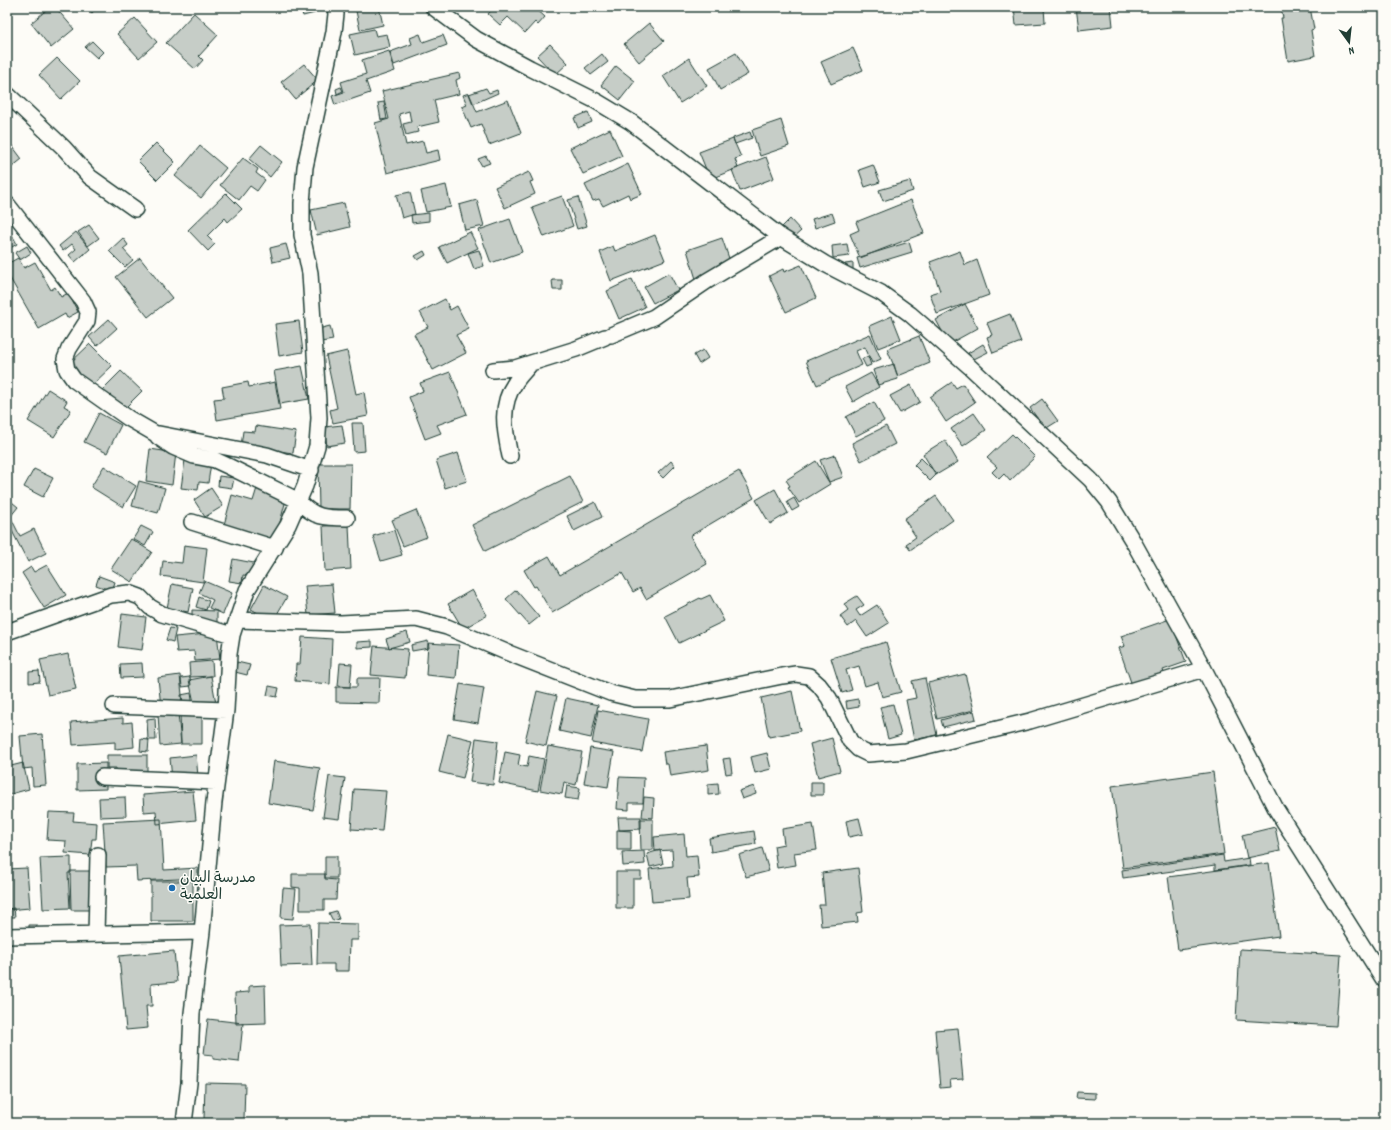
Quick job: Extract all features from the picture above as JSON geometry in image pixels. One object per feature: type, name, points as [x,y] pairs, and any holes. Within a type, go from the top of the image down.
[{"type":"street","points":[[184,1123],[189,1083],[192,1013],[202,932],[216,782],[226,710],[229,654],[232,635],[247,590],[275,548],[288,525],[311,470],[317,446],[319,418],[310,273],[302,235],[302,203],[305,167],[334,32],[336,14],[335,7]]},
{"type":"street","points":[[433,7],[476,39],[596,101],[631,122],[781,237],[825,264],[881,293],[910,314],[969,366],[1091,480],[1109,502],[1134,543],[1204,669],[1276,809],[1384,980]]},
{"type":"street","points":[[7,94],[64,148],[90,177],[135,209]]},
{"type":"street","points":[[7,204],[83,301],[88,312],[87,321],[69,349],[65,359],[67,370],[74,380],[128,418],[154,433],[173,447],[194,456],[215,460],[230,466],[298,501],[306,510],[314,514],[330,518],[347,518]]},
{"type":"street","points":[[493,370],[515,368],[576,350],[654,317],[707,281],[781,237]]},
{"type":"street","points":[[510,456],[504,418],[506,402],[514,384],[531,363]]},
{"type":"street","points":[[154,433],[267,455],[311,470]]},
{"type":"street","points":[[192,522],[275,548]]},
{"type":"street","points":[[7,632],[111,595],[129,593],[140,597],[150,607],[162,614],[232,635]]},
{"type":"street","points":[[237,620],[341,623],[416,619],[447,627],[610,693],[635,699],[670,699],[782,676],[796,674],[809,676],[820,685],[829,698],[850,741],[858,749],[868,754],[906,751],[1030,721],[1204,669]]},
{"type":"street","points":[[114,706],[226,710]]},
{"type":"street","points":[[102,777],[216,782]]},
{"type":"street","points":[[96,934],[98,855]]},
{"type":"street","points":[[7,936],[202,932]]},
{"type":"building","points":[[50,7],[55,7],[74,29],[51,48],[31,23]]},
{"type":"building","points":[[84,7],[97,7],[92,13]]},
{"type":"building","points":[[300,7],[313,7],[315,13],[303,16]]},
{"type":"building","points":[[379,7],[383,25],[360,30],[356,11]]},
{"type":"building","points":[[494,7],[534,7],[545,17],[538,25],[535,22],[525,33],[508,17],[500,25],[488,14]]},
{"type":"building","points":[[1014,7],[1044,7],[1045,23],[1016,25]]},
{"type":"building","points":[[1076,7],[1111,7],[1113,26],[1079,30]]},
{"type":"building","points":[[1281,7],[1310,7],[1314,29],[1311,30],[1315,56],[1288,61],[1281,18],[1283,18]]},
{"type":"building","points":[[194,13],[218,35],[199,56],[203,60],[195,69],[166,43]]},
{"type":"building","points":[[135,18],[157,42],[139,58],[117,34]]},
{"type":"building","points":[[649,23],[664,41],[639,62],[624,44]]},
{"type":"building","points":[[374,29],[376,36],[387,34],[390,47],[355,55],[350,34]]},
{"type":"building","points":[[420,34],[423,42],[443,35],[447,45],[394,65],[390,52],[412,44],[410,38]]},
{"type":"building","points":[[92,41],[103,52],[97,58],[85,47]]},
{"type":"building","points":[[550,44],[568,63],[555,75],[537,56]]},
{"type":"building","points":[[853,48],[863,70],[831,84],[821,62]]},
{"type":"building","points":[[389,51],[395,71],[366,81],[370,93],[335,105],[332,96],[344,92],[341,82],[366,74],[362,60]]},
{"type":"building","points":[[736,53],[748,74],[720,90],[709,68]]},
{"type":"building","points":[[602,54],[608,62],[591,75],[585,68]]},
{"type":"building","points":[[57,58],[80,81],[61,99],[39,75]]},
{"type":"building","points":[[689,58],[707,86],[680,103],[663,76]]},
{"type":"building","points":[[304,64],[318,80],[295,99],[281,82]]},
{"type":"building","points":[[616,66],[635,81],[620,100],[601,85]]},
{"type":"building","points":[[459,73],[460,78],[456,80],[459,94],[434,100],[439,122],[417,127],[418,132],[406,135],[403,124],[411,122],[409,111],[399,114],[406,145],[423,141],[426,153],[438,150],[440,160],[387,173],[375,123],[389,119],[382,91]]},
{"type":"building","points":[[341,87],[343,91],[337,94],[336,89]]},
{"type":"building","points":[[486,88],[489,93],[497,90],[498,93],[473,104],[469,94]]},
{"type":"building","points":[[469,93],[477,112],[508,100],[521,133],[489,145],[481,124],[471,128],[462,107],[467,105],[463,95]]},
{"type":"building","points":[[384,102],[387,119],[381,120],[378,103]]},
{"type":"building","points":[[588,112],[592,122],[578,128],[574,118]]},
{"type":"building","points":[[781,120],[789,146],[760,156],[752,130]]},
{"type":"building","points":[[610,129],[622,156],[583,174],[570,148]]},
{"type":"building","points":[[750,132],[752,138],[735,144],[733,138]]},
{"type":"building","points":[[7,139],[22,159],[7,171]]},
{"type":"building","points":[[733,139],[741,157],[735,159],[738,168],[710,179],[699,152]]},
{"type":"building","points":[[156,143],[175,162],[157,180],[138,161]]},
{"type":"building","points":[[261,145],[282,162],[270,177],[249,159]]},
{"type":"building","points":[[200,146],[226,168],[201,198],[175,176]]},
{"type":"building","points":[[486,156],[490,163],[482,166],[478,159]]},
{"type":"building","points":[[766,157],[774,178],[740,191],[732,170]]},
{"type":"building","points":[[243,158],[258,169],[256,173],[265,180],[257,191],[250,186],[239,200],[220,185]]},
{"type":"building","points":[[628,164],[642,194],[630,199],[628,194],[603,206],[599,199],[593,201],[585,185]]},
{"type":"building","points":[[873,165],[880,182],[865,187],[859,170]]},
{"type":"building","points":[[529,172],[533,181],[530,182],[535,194],[505,208],[495,187]]},
{"type":"building","points":[[910,181],[913,191],[883,201],[879,190]]},
{"type":"building","points":[[446,185],[451,207],[426,212],[421,191]]},
{"type":"building","points":[[410,192],[415,214],[402,218],[396,195]]},
{"type":"building","points":[[226,193],[242,209],[228,222],[225,218],[207,236],[215,244],[208,251],[188,230]]},
{"type":"building","points":[[562,196],[573,226],[544,237],[532,207]]},
{"type":"building","points":[[578,197],[587,226],[577,229],[568,200]]},
{"type":"building","points":[[477,200],[484,226],[465,230],[459,205]]},
{"type":"building","points":[[911,200],[924,233],[860,258],[850,234],[859,230],[856,222]]},
{"type":"building","points":[[344,203],[350,227],[317,235],[311,210]]},
{"type":"building","points":[[429,213],[429,221],[412,223],[411,215]]},
{"type":"building","points":[[832,213],[835,221],[815,228],[812,219]]},
{"type":"building","points":[[510,219],[522,252],[491,263],[479,230]]},
{"type":"building","points":[[790,219],[801,231],[792,239],[782,227]]},
{"type":"building","points":[[89,225],[99,238],[88,246],[78,232]]},
{"type":"building","points":[[9,229],[17,244],[7,250],[7,230]]},
{"type":"building","points":[[76,232],[90,249],[75,262],[69,255],[76,249],[72,244],[63,251],[59,246]]},
{"type":"building","points":[[470,232],[478,248],[447,263],[439,247]]},
{"type":"building","points":[[655,235],[665,260],[611,281],[600,252],[613,246],[615,251]]},
{"type":"building","points":[[123,238],[128,245],[123,249],[133,260],[125,267],[109,251]]},
{"type":"building","points":[[722,238],[732,267],[696,279],[687,250]]},
{"type":"building","points":[[909,242],[912,252],[860,268],[857,258]]},
{"type":"building","points":[[286,244],[290,258],[273,262],[270,248]]},
{"type":"building","points":[[847,244],[849,256],[833,258],[832,246]]},
{"type":"building","points":[[27,246],[31,253],[20,260],[15,253]]},
{"type":"building","points":[[479,250],[484,266],[474,269],[468,253]]},
{"type":"building","points":[[424,251],[426,255],[418,260],[415,256]]},
{"type":"building","points":[[960,251],[965,265],[977,260],[989,295],[937,314],[930,294],[940,291],[930,262]]},
{"type":"building","points":[[18,258],[24,268],[35,262],[51,290],[55,287],[61,297],[68,293],[78,312],[67,318],[65,314],[39,329],[7,273],[7,264]]},
{"type":"building","points":[[140,258],[172,298],[148,317],[116,277]]},
{"type":"building","points":[[853,263],[853,272],[846,273],[845,264]]},
{"type":"building","points":[[801,265],[816,298],[786,312],[769,276],[783,269],[784,272]]},
{"type":"building","points":[[669,273],[678,290],[653,303],[644,287]]},
{"type":"building","points":[[632,279],[645,307],[619,319],[607,291]]},
{"type":"building","points":[[552,280],[562,280],[562,290],[553,290]]},
{"type":"building","points":[[445,299],[450,310],[457,306],[469,329],[456,335],[466,353],[433,370],[414,334],[428,327],[420,312]]},
{"type":"building","points":[[965,304],[978,328],[949,344],[936,320]]},
{"type":"building","points":[[1010,314],[1021,342],[993,353],[987,337],[992,335],[987,323]]},
{"type":"building","points":[[892,316],[901,339],[878,348],[869,326]]},
{"type":"building","points":[[109,319],[117,328],[97,346],[89,337]]},
{"type":"building","points":[[299,321],[303,352],[279,356],[275,324]]},
{"type":"building","points":[[330,326],[333,340],[321,342],[318,329]]},
{"type":"building","points":[[870,334],[881,359],[872,363],[865,347],[856,351],[862,365],[817,385],[806,361]]},
{"type":"building","points":[[919,336],[930,363],[898,376],[887,349]]},
{"type":"building","points":[[90,344],[112,366],[90,387],[68,365]]},
{"type":"building","points":[[983,344],[988,352],[972,360],[968,353]]},
{"type":"building","points":[[703,350],[708,358],[699,364],[694,355]]},
{"type":"building","points":[[347,351],[356,394],[364,392],[368,416],[333,423],[330,410],[337,408],[326,356]]},
{"type":"building","points":[[868,356],[871,365],[866,367],[862,359]]},
{"type":"building","points":[[894,364],[898,379],[878,385],[873,370]]},
{"type":"building","points":[[302,366],[309,399],[280,404],[274,371]]},
{"type":"building","points":[[121,371],[142,391],[123,410],[102,390]]},
{"type":"building","points":[[450,372],[467,414],[437,425],[441,433],[425,439],[409,397],[423,391],[420,383]]},
{"type":"building","points":[[871,373],[879,387],[853,402],[845,387]]},
{"type":"building","points":[[248,382],[249,387],[275,382],[280,409],[217,420],[214,399],[224,398],[222,387]]},
{"type":"building","points":[[952,382],[956,388],[963,384],[975,402],[946,422],[930,397]]},
{"type":"building","points":[[911,385],[920,402],[900,413],[890,396]]},
{"type":"building","points":[[48,389],[67,401],[64,406],[71,410],[54,437],[28,421]]},
{"type":"building","points":[[1042,399],[1058,421],[1045,429],[1030,408]]},
{"type":"building","points":[[874,402],[884,421],[856,436],[846,417]]},
{"type":"building","points":[[99,413],[121,425],[107,453],[84,442]]},
{"type":"building","points":[[974,413],[986,430],[963,446],[951,429]]},
{"type":"building","points":[[352,423],[363,423],[365,451],[354,452]]},
{"type":"building","points":[[342,425],[345,443],[327,446],[324,427]]},
{"type":"building","points":[[256,426],[296,432],[293,453],[241,446],[243,431],[255,432]]},
{"type":"building","points":[[886,426],[895,444],[861,461],[852,443]]},
{"type":"building","points":[[1012,434],[1035,457],[1010,481],[1004,474],[999,479],[992,472],[997,467],[987,458]]},
{"type":"building","points":[[945,440],[958,462],[936,475],[923,454]]},
{"type":"building","points":[[150,449],[176,453],[172,485],[146,481]]},
{"type":"building","points":[[458,453],[467,481],[445,488],[436,460]]},
{"type":"building","points":[[835,455],[843,477],[829,482],[820,460]]},
{"type":"building","points":[[921,458],[937,474],[930,481],[914,465]]},
{"type":"building","points":[[185,460],[211,463],[208,483],[199,482],[198,490],[181,488]]},
{"type":"building","points":[[671,461],[675,466],[663,478],[658,473]]},
{"type":"building","points":[[816,461],[830,484],[799,503],[788,487],[790,486],[786,480]]},
{"type":"building","points":[[318,464],[351,464],[350,509],[319,509]]},
{"type":"building","points":[[104,466],[136,486],[123,507],[91,487]]},
{"type":"building","points":[[34,469],[53,478],[43,497],[24,487]]},
{"type":"building","points":[[739,471],[754,498],[690,536],[707,564],[646,599],[640,588],[633,592],[622,573],[552,613],[536,586],[534,587],[524,570],[549,556],[560,575]]},
{"type":"building","points":[[219,476],[234,478],[232,488],[218,486]]},
{"type":"building","points":[[570,476],[583,502],[485,551],[472,525]]},
{"type":"building","points":[[139,481],[165,488],[158,513],[132,506]]},
{"type":"building","points":[[211,488],[223,506],[205,517],[194,500]]},
{"type":"building","points":[[257,488],[287,496],[275,541],[221,536],[232,495],[253,501]]},
{"type":"building","points":[[775,489],[788,513],[770,524],[756,500]]},
{"type":"building","points":[[936,496],[953,520],[910,550],[906,544],[916,537],[904,519]]},
{"type":"building","points":[[7,498],[18,507],[10,517],[7,514]]},
{"type":"building","points":[[794,498],[799,507],[792,511],[787,502]]},
{"type":"building","points":[[595,502],[602,517],[574,531],[567,516]]},
{"type":"building","points":[[7,510],[20,536],[34,529],[46,553],[28,562],[12,531],[7,533]]},
{"type":"building","points":[[416,510],[427,537],[403,546],[392,520]]},
{"type":"building","points":[[349,525],[351,569],[325,571],[323,526]]},
{"type":"building","points":[[141,526],[153,532],[145,546],[133,539]]},
{"type":"building","points":[[394,530],[402,555],[381,561],[373,536]]},
{"type":"building","points":[[131,539],[152,552],[132,582],[111,569]]},
{"type":"building","points":[[184,545],[207,548],[203,582],[161,576],[163,561],[182,563]]},
{"type":"building","points":[[233,559],[254,563],[251,576],[243,575],[242,583],[229,581]]},
{"type":"building","points":[[47,565],[66,595],[44,608],[22,573],[31,567],[34,572]]},
{"type":"building","points":[[99,576],[115,582],[112,591],[96,585]]},
{"type":"building","points":[[204,581],[232,593],[223,614],[209,608],[213,600],[199,593]]},
{"type":"building","points":[[172,584],[193,588],[188,612],[167,608]]},
{"type":"building","points":[[332,584],[335,613],[308,615],[305,586]]},
{"type":"building","points":[[264,585],[287,597],[273,621],[251,609]]},
{"type":"building","points":[[472,590],[487,615],[463,629],[448,604]]},
{"type":"building","points":[[516,590],[539,617],[529,625],[506,599]]},
{"type":"building","points":[[710,595],[724,621],[679,643],[665,616],[700,598],[701,599]]},
{"type":"building","points":[[857,596],[864,605],[856,610],[860,616],[877,605],[889,623],[867,637],[856,621],[848,627],[840,616],[848,610],[844,604]]},
{"type":"building","points":[[199,597],[209,601],[206,610],[196,607]]},
{"type":"building","points":[[192,610],[217,611],[217,626],[192,626]]},
{"type":"building","points":[[122,614],[146,617],[142,650],[118,647]]},
{"type":"building","points":[[1170,619],[1186,662],[1163,670],[1166,679],[1134,691],[1119,648],[1125,646],[1121,636]]},
{"type":"building","points":[[170,628],[176,629],[173,642],[166,640]]},
{"type":"building","points":[[407,632],[410,642],[389,648],[386,639]]},
{"type":"building","points":[[217,633],[220,659],[195,661],[194,651],[177,652],[175,637]]},
{"type":"building","points":[[302,637],[332,639],[330,684],[295,681],[296,664],[300,664]]},
{"type":"building","points":[[372,641],[372,647],[357,648],[357,642]]},
{"type":"building","points":[[428,641],[429,648],[412,651],[411,645]]},
{"type":"building","points":[[886,642],[901,692],[882,697],[878,682],[865,686],[859,666],[846,670],[852,690],[842,693],[831,658]]},
{"type":"building","points":[[428,643],[459,645],[456,678],[426,675]]},
{"type":"building","points":[[374,646],[408,649],[405,678],[371,675]]},
{"type":"building","points":[[68,654],[76,689],[48,695],[40,660]]},
{"type":"building","points":[[212,661],[213,676],[190,677],[189,663]]},
{"type":"building","points":[[237,662],[250,665],[247,675],[235,672]]},
{"type":"building","points":[[142,663],[143,677],[121,678],[120,664]]},
{"type":"building","points":[[340,663],[352,664],[350,687],[338,686]]},
{"type":"building","points":[[39,671],[40,682],[29,683],[29,672]]},
{"type":"building","points":[[965,674],[974,710],[937,719],[928,683]]},
{"type":"building","points":[[180,675],[183,705],[161,707],[158,678]]},
{"type":"building","points":[[211,676],[216,703],[195,707],[189,680]]},
{"type":"building","points":[[190,677],[191,686],[182,687],[181,678]]},
{"type":"building","points":[[357,678],[380,678],[379,703],[336,702],[336,687],[357,687]]},
{"type":"building","points":[[925,678],[937,735],[914,740],[906,700],[916,698],[912,681]]},
{"type":"building","points":[[460,684],[484,688],[478,723],[454,719]]},
{"type":"building","points":[[269,686],[279,688],[277,697],[267,695]]},
{"type":"building","points":[[537,691],[557,696],[546,746],[525,741]]},
{"type":"building","points":[[792,691],[800,731],[769,737],[761,698]]},
{"type":"building","points":[[191,693],[193,706],[183,708],[181,695]]},
{"type":"building","points":[[566,698],[598,705],[591,738],[559,731]]},
{"type":"building","points":[[858,699],[859,707],[847,709],[846,701]]},
{"type":"building","points":[[893,704],[901,735],[888,739],[880,707]]},
{"type":"building","points":[[598,710],[648,719],[642,752],[592,743]]},
{"type":"building","points":[[974,711],[976,719],[943,727],[941,720]]},
{"type":"building","points":[[178,713],[181,744],[160,746],[158,714]]},
{"type":"building","points":[[180,713],[202,713],[202,744],[181,744]]},
{"type":"building","points":[[123,718],[123,723],[132,722],[134,747],[115,749],[115,742],[73,745],[71,722]]},
{"type":"building","points":[[155,718],[156,740],[148,740],[147,719]]},
{"type":"building","points":[[42,734],[46,785],[33,786],[32,768],[23,769],[20,736]]},
{"type":"building","points":[[448,734],[473,740],[463,778],[439,772]]},
{"type":"building","points":[[476,738],[498,741],[493,785],[470,782]]},
{"type":"building","points":[[832,738],[840,771],[818,777],[810,744]]},
{"type":"building","points":[[141,739],[149,740],[148,752],[140,751]]},
{"type":"building","points":[[548,746],[582,752],[576,785],[564,782],[562,794],[540,790]]},
{"type":"building","points":[[706,746],[709,770],[670,776],[668,764],[665,764],[663,752]]},
{"type":"building","points":[[590,748],[614,752],[608,787],[584,783]]},
{"type":"building","points":[[505,752],[520,755],[518,765],[527,767],[529,756],[544,759],[538,791],[499,783]]},
{"type":"building","points":[[767,753],[771,769],[755,773],[751,757]]},
{"type":"building","points":[[107,755],[147,755],[147,780],[116,780],[116,768],[107,768]]},
{"type":"building","points":[[196,755],[198,776],[172,779],[170,758]]},
{"type":"building","points":[[730,758],[732,773],[726,774],[723,759]]},
{"type":"building","points":[[274,761],[320,768],[313,810],[268,803]]},
{"type":"building","points":[[23,763],[29,789],[7,795],[7,767]]},
{"type":"building","points":[[106,763],[106,789],[77,790],[77,764]]},
{"type":"building","points":[[1213,772],[1224,854],[1123,868],[1112,786]]},
{"type":"building","points":[[329,776],[345,778],[339,819],[323,817]]},
{"type":"building","points":[[619,777],[644,778],[643,803],[629,803],[629,810],[617,809]]},
{"type":"building","points":[[811,782],[823,782],[823,795],[811,795]]},
{"type":"building","points":[[718,783],[719,794],[708,795],[708,784]]},
{"type":"building","points":[[567,786],[580,788],[578,800],[565,798]]},
{"type":"building","points":[[754,786],[756,794],[742,799],[739,791]]},
{"type":"building","points":[[354,789],[386,791],[382,831],[351,829]]},
{"type":"building","points":[[193,791],[196,820],[157,824],[156,811],[144,812],[143,795]]},
{"type":"building","points":[[125,797],[126,816],[100,817],[99,798]]},
{"type":"building","points":[[644,797],[654,798],[653,818],[642,817]]},
{"type":"building","points":[[49,812],[74,813],[73,821],[97,823],[96,839],[92,839],[90,855],[65,853],[66,841],[47,840]]},
{"type":"building","points":[[618,817],[641,817],[641,829],[619,830]]},
{"type":"building","points":[[859,818],[863,834],[849,837],[846,821]]},
{"type":"building","points":[[161,819],[164,870],[198,868],[198,878],[137,881],[136,866],[106,867],[103,822]]},
{"type":"building","points":[[640,819],[653,819],[653,850],[641,850]]},
{"type":"building","points":[[813,824],[817,850],[794,853],[796,865],[777,868],[774,846],[784,844],[782,829]]},
{"type":"building","points":[[1275,827],[1280,851],[1247,858],[1242,835]]},
{"type":"building","points":[[617,830],[631,831],[631,850],[617,850]]},
{"type":"building","points":[[754,831],[756,844],[711,852],[709,838]]},
{"type":"building","points":[[684,834],[686,856],[697,855],[699,877],[687,878],[689,899],[652,902],[649,869],[673,866],[672,850],[655,851],[654,837]]},
{"type":"building","points":[[762,848],[769,871],[746,877],[739,855]]},
{"type":"building","points":[[660,850],[663,864],[650,867],[647,854]]},
{"type":"building","points":[[644,851],[645,864],[623,866],[622,852]]},
{"type":"building","points":[[1223,855],[1224,862],[1249,858],[1250,865],[1215,870],[1215,865],[1123,878],[1122,870]]},
{"type":"building","points":[[325,856],[337,856],[337,878],[325,878]]},
{"type":"building","points":[[71,857],[71,873],[68,873],[70,908],[43,909],[40,858]]},
{"type":"building","points":[[1269,863],[1279,936],[1178,950],[1168,877]]},
{"type":"building","points":[[27,868],[30,908],[7,910],[7,869]]},
{"type":"building","points":[[858,868],[863,912],[857,913],[858,922],[821,926],[819,905],[825,905],[822,873]]},
{"type":"building","points":[[70,871],[92,871],[93,910],[71,910]]},
{"type":"building","points":[[616,872],[641,872],[641,879],[633,879],[633,908],[616,908]]},
{"type":"building","points":[[292,874],[325,874],[325,879],[337,880],[336,900],[324,900],[324,910],[300,910],[300,888],[292,887]]},
{"type":"building","points":[[151,881],[193,881],[193,921],[151,921]]},
{"type":"building","points":[[283,888],[296,889],[293,919],[281,918]]},
{"type":"building","points":[[14,908],[15,917],[7,917],[7,909]]},
{"type":"building","points":[[336,911],[339,919],[333,921],[329,913]]},
{"type":"building","points":[[318,923],[358,924],[358,940],[350,940],[349,971],[334,971],[334,964],[317,964]]},
{"type":"building","points":[[310,924],[312,965],[281,966],[279,925]]},
{"type":"building","points":[[29,925],[37,925],[36,932],[29,932]]},
{"type":"building","points":[[1240,949],[1341,955],[1336,1026],[1236,1020]]},
{"type":"building","points":[[174,951],[177,982],[151,984],[152,1006],[146,1006],[148,1028],[126,1030],[119,956]]},
{"type":"building","points":[[265,985],[266,1023],[236,1024],[235,993],[249,992],[249,986]]},
{"type":"building","points":[[208,1019],[243,1023],[239,1062],[213,1059],[213,1055],[204,1054]]},
{"type":"building","points":[[958,1028],[963,1079],[950,1080],[951,1087],[940,1088],[935,1030]]},
{"type":"building","points":[[205,1083],[245,1084],[244,1119],[204,1119]]},
{"type":"building","points":[[1077,1092],[1095,1093],[1095,1099],[1076,1098]]},
{"type":"place","name":"مدرسة البيان العلمية","points":[[172,888]]}]
